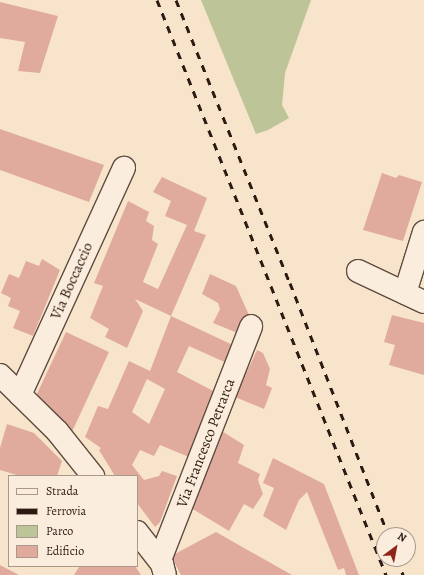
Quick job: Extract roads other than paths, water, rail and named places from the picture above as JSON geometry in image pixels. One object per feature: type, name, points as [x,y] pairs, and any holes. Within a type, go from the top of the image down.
[{"type":"street","name":"Via Boccaccio","points":[[20,394],[124,168]]},
{"type":"street","points":[[405,293],[424,232]]},
{"type":"street","points":[[358,271],[424,302]]},
{"type":"street","name":"Via Francesco Petrarca","points":[[162,568],[252,326]]},
{"type":"street","points":[[0,375],[57,431],[92,475]]},
{"type":"street","points":[[138,533],[162,568]]},
{"type":"railway","points":[[157,0],[386,575]]},
{"type":"railway","points":[[176,0],[290,283],[385,527]]},
{"type":"railway","points":[[400,567],[403,575]]}]
